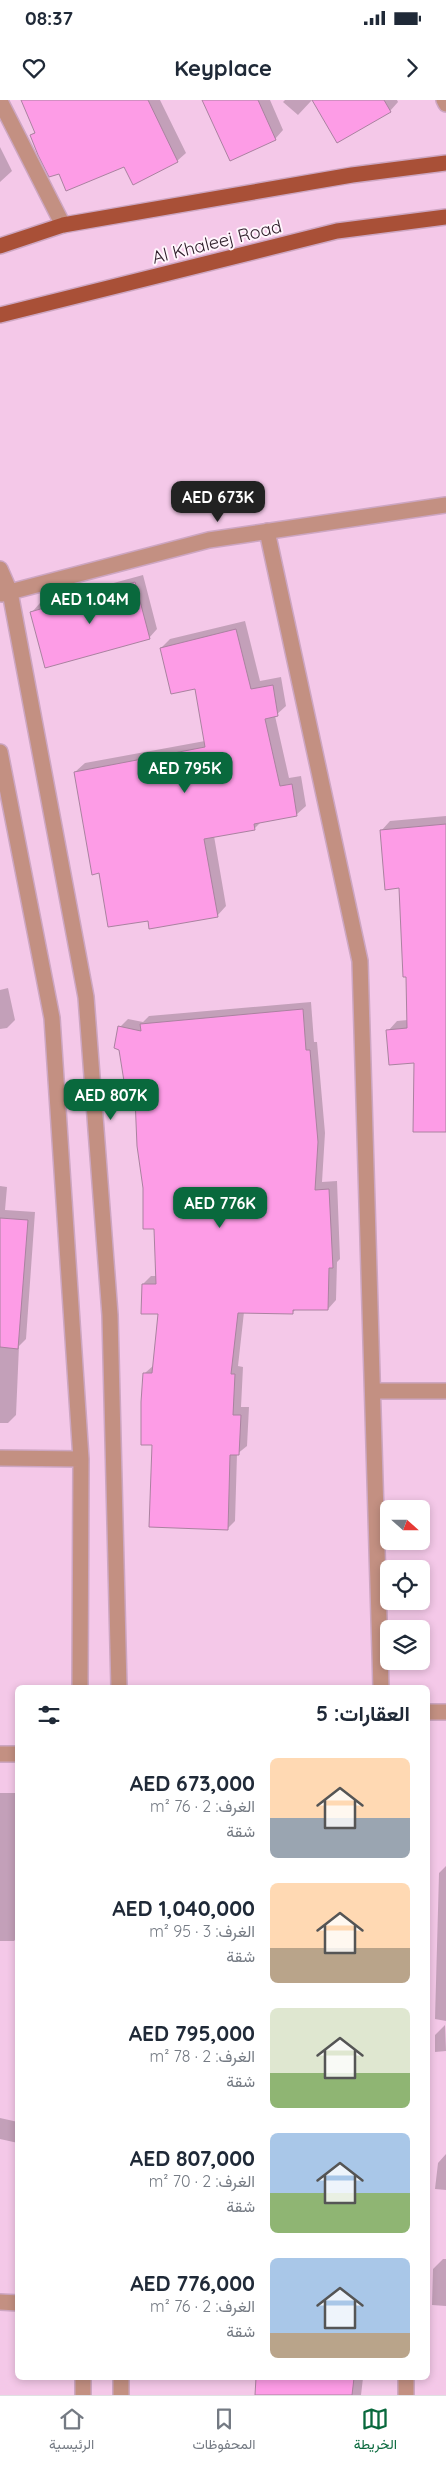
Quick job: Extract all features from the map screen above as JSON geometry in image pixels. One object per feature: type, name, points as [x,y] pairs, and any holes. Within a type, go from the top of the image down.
[{"type":"main road","points":[[0,246],[63,225],[352,175],[446,163]]},
{"type":"main road","name":"Al Khaleej Road","points":[[0,314],[337,231],[446,217]]},
{"type":"street","points":[[444,100],[446,104]]},
{"type":"street","points":[[0,101],[63,225]]},
{"type":"street","points":[[5,593],[209,540],[446,504]]},
{"type":"street","points":[[266,531],[360,961],[382,1685]]},
{"type":"street","points":[[0,569],[86,997],[110,1315],[119,1685]]},
{"type":"street","points":[[0,752],[52,1018],[81,1459],[80,1685]]},
{"type":"street","points":[[373,1391],[446,1391]]},
{"type":"street","points":[[0,1458],[81,1459]]},
{"type":"street","points":[[430,1712],[446,1712]]},
{"type":"street","points":[[0,1754],[15,1754]]},
{"type":"street","points":[[0,2302],[15,2303]]},
{"type":"street","points":[[83,2380],[83,2395]]},
{"type":"street","points":[[121,2380],[121,2395]]},
{"type":"street","points":[[406,2380],[406,2395]]},
{"type":"building","points":[[21,100],[148,100],[178,162],[133,185],[124,167],[66,191],[59,174],[49,177],[38,155],[30,135],[35,133]]},
{"type":"building","points":[[202,100],[258,100],[276,140],[230,161]]},
{"type":"building","points":[[312,100],[384,100],[391,112],[337,143]]},
{"type":"building","points":[[135,582],[150,639],[45,668],[30,612]]},
{"type":"building","points":[[236,629],[251,689],[273,685],[278,716],[265,719],[280,786],[292,784],[297,816],[254,824],[255,830],[204,839],[218,917],[149,929],[148,921],[108,927],[99,873],[92,875],[74,772],[205,747],[195,689],[171,694],[160,648]]},
{"type":"building","points":[[446,824],[446,1132],[413,1132],[414,1063],[389,1065],[386,1030],[407,1028],[406,977],[403,977],[399,888],[385,890],[380,830]]},
{"type":"building","points":[[303,1009],[306,1050],[310,1050],[318,1142],[315,1190],[329,1189],[333,1268],[329,1268],[328,1310],[293,1310],[293,1314],[238,1313],[231,1374],[235,1374],[233,1415],[241,1415],[239,1455],[230,1455],[228,1530],[149,1527],[152,1445],[141,1445],[141,1402],[143,1373],[152,1373],[158,1314],[141,1314],[142,1284],[156,1284],[154,1229],[143,1229],[143,1188],[137,1146],[135,1098],[127,1100],[119,1050],[114,1048],[118,1026],[141,1031],[140,1024]]},
{"type":"building","points":[[0,1218],[28,1220],[18,1349],[0,1347]]},
{"type":"building","points":[[256,2380],[354,2380],[352,2395],[255,2395]]}]
